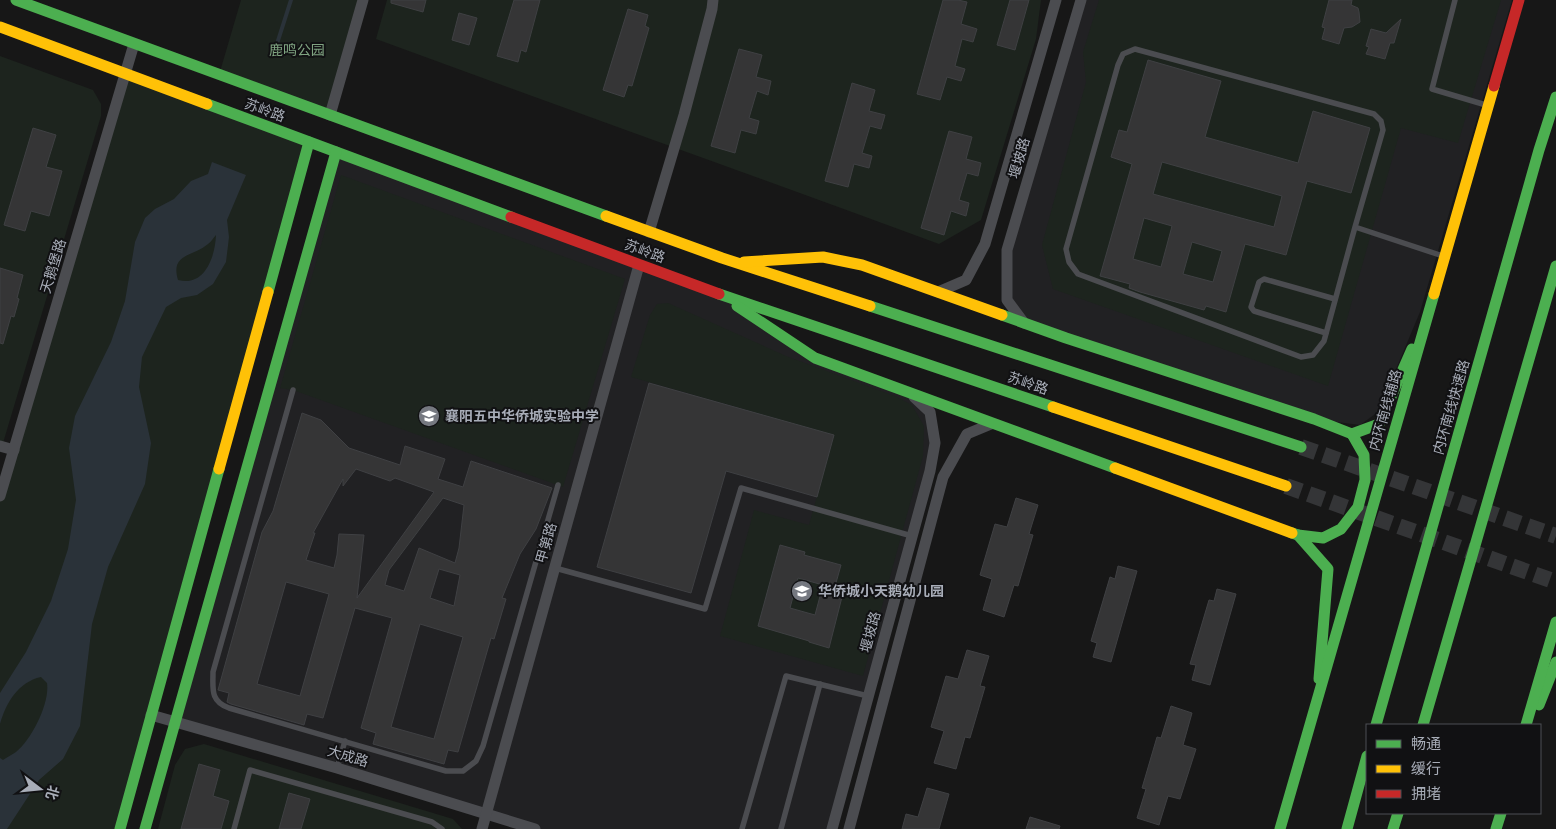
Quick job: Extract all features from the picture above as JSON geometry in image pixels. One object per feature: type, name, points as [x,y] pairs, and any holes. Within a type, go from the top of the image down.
[{"type":"main road","name":"苏岭路","points":[[16,0],[722,258],[1301,447]]},
{"type":"main road","name":"内环南线辅路","points":[[1280,829],[1519,0]]},
{"type":"main road","name":"苏岭路","points":[[0,27],[718,294],[1286,486]]},
{"type":"main road","name":"内环南线快速路","points":[[1376,724],[1539,150],[1556,98]]},
{"type":"main road","points":[[120,829],[309,142]]},
{"type":"main road","points":[[145,829],[336,152]]},
{"type":"main road","points":[[718,294],[814,358],[1298,535],[1323,538],[1340,529],[1358,506],[1365,480],[1364,455],[1352,434],[1314,419],[1024,323],[862,265],[823,257],[742,262],[722,258]]},
{"type":"main road","points":[[1423,724],[1556,266]]},
{"type":"main road","points":[[1352,434],[1379,424],[1428,316]]},
{"type":"main road","points":[[1298,535],[1328,570],[1317,699]]},
{"type":"main road","points":[[1526,724],[1556,622]]},
{"type":"main road","points":[[1531,724],[1556,662]]},
{"type":"main road","points":[[1347,829],[1366,760]]},
{"type":"main road","points":[[1393,829],[1398,814]]},
{"type":"main road","points":[[1496,829],[1501,814]]},
{"type":"street","points":[[330,115],[363,0]]},
{"type":"street","points":[[649,232],[684,115],[713,0]]},
{"type":"street","name":"堰坡路","points":[[938,292],[966,280],[985,244],[1056,0]]},
{"type":"street","name":"堰坡路","points":[[1024,323],[1007,300],[1007,250],[1081,0]]},
{"type":"street","name":"天鹅堡路","points":[[0,496],[134,44]]},
{"type":"street","name":"甲第路","points":[[482,829],[639,265]]},
{"type":"street","name":"堰坡路","points":[[832,829],[930,471],[935,443],[930,412],[909,393]]},
{"type":"street","points":[[849,829],[943,477],[967,434],[991,424]]},
{"type":"street","points":[[0,446],[14,450]]},
{"type":"street","name":"大成路","points":[[151,715],[338,768],[535,829]]},
{"type":"lane","points":[[1455,0],[1432,88],[1488,106]]},
{"type":"lane","points":[[1135,49],[1374,114],[1381,121],[1383,130],[1335,299],[1324,341],[1313,355],[1301,357],[1078,274],[1069,262],[1066,249],[1118,65],[1123,54],[1135,49]]},
{"type":"lane","points":[[1355,227],[1445,257]]},
{"type":"lane","points":[[1326,333],[1254,311],[1251,307],[1259,282],[1264,279],[1335,299]]},
{"type":"lane","points":[[293,390],[213,672],[213,695],[220,705],[446,771],[463,771],[476,761],[483,746],[558,485]]},
{"type":"lane","points":[[555,568],[705,609],[741,488],[912,536]]},
{"type":"lane","points":[[742,829],[786,676],[868,696]]},
{"type":"lane","points":[[780,829],[820,684]]},
{"type":"lane","points":[[338,768],[345,742]]},
{"type":"lane","points":[[234,829],[250,770],[432,822],[442,829]]},
{"type":"shaded area","points":[[1081,0],[1512,0],[1420,312],[1378,412],[1360,425],[1314,419],[1024,323],[1007,300],[1007,250]]},
{"type":"shaded area","points":[[336,152],[718,294],[815,358],[909,393],[930,412],[935,443],[832,829],[535,829],[176,721]]},
{"type":"shaded area","points":[[212,162],[246,175],[227,220],[229,237],[226,262],[213,284],[197,295],[181,298],[166,307],[142,357],[139,387],[151,443],[145,484],[108,567],[92,624],[80,726],[63,759],[39,780],[7,829],[0,829],[0,758],[3,760],[16,752],[34,730],[46,700],[47,683],[41,677],[26,684],[14,694],[0,724],[0,693],[26,652],[51,601],[68,549],[76,500],[69,448],[75,416],[111,342],[125,301],[135,242],[145,218],[155,209],[174,199],[191,181],[208,174]],"holes":[[[216,235],[211,261],[202,275],[187,281],[178,280],[176,271],[180,260],[202,248]]]},
{"type":"green space","name":"鹿鸣公园","points":[[241,0],[363,0],[330,115],[219,75]]},
{"type":"green space","points":[[387,0],[1041,0],[1036,39],[981,220],[939,244],[376,39]]},
{"type":"green space","points":[[1099,0],[1501,0],[1458,143],[1401,128],[1328,386],[1053,289],[1042,245],[1086,82],[1083,52]]},
{"type":"green space","points":[[0,56],[93,90],[101,104],[101,116],[0,453]]},
{"type":"green space","points":[[125,74],[309,142],[120,829],[0,829],[0,496]]},
{"type":"green space","points":[[341,175],[625,279],[563,487],[293,390],[280,388]]},
{"type":"green space","points":[[668,303],[786,356],[897,397],[912,405],[924,426],[923,456],[863,676],[720,636],[754,510],[809,525],[834,435],[631,377],[650,315],[657,304]]},
{"type":"green space","points":[[204,744],[453,819],[462,829],[158,829],[175,765],[185,749]]},
{"type":"building","points":[[391,0],[426,0],[423,12],[391,3]]},
{"type":"building","points":[[514,0],[540,0],[526,52],[521,50],[518,62],[497,56]]},
{"type":"building","points":[[943,0],[967,2],[961,24],[977,29],[973,42],[962,39],[955,66],[965,69],[961,81],[947,77],[940,100],[917,94]]},
{"type":"building","points":[[1010,0],[1029,0],[1015,50],[997,45]]},
{"type":"building","points":[[1329,0],[1352,0],[1351,5],[1358,8],[1359,12],[1360,22],[1352,27],[1344,28],[1339,44],[1322,39],[1325,28],[1322,27]]},
{"type":"building","points":[[628,9],[648,15],[645,26],[649,28],[632,86],[628,85],[624,97],[603,90]]},
{"type":"building","points":[[459,13],[477,18],[469,45],[452,40]]},
{"type":"building","points":[[1401,19],[1394,43],[1390,43],[1385,59],[1366,54],[1369,47],[1366,46],[1371,29],[1386,33]]},
{"type":"building","points":[[739,49],[762,55],[756,77],[771,81],[768,95],[757,91],[749,118],[759,121],[756,134],[741,130],[735,153],[711,146]]},
{"type":"building","points":[[1148,60],[1221,81],[1205,137],[1298,163],[1313,111],[1370,128],[1351,193],[1307,181],[1286,255],[1245,244],[1226,312],[1206,306],[1204,310],[1140,292],[1129,288],[1130,284],[1100,276],[1132,164],[1111,157],[1119,130],[1127,132]],"holes":[[[1162,162],[1282,196],[1274,227],[1153,194]],[[1144,218],[1172,226],[1161,267],[1133,259]],[[1192,242],[1222,251],[1213,282],[1183,274]]]},
{"type":"building","points":[[852,83],[875,90],[869,111],[885,115],[881,129],[870,126],[862,153],[872,156],[869,168],[854,164],[848,187],[825,181]]},
{"type":"building","points":[[33,128],[56,135],[46,167],[62,171],[49,216],[31,211],[25,231],[4,225]]},
{"type":"building","points":[[949,131],[972,137],[966,159],[981,163],[978,176],[967,173],[959,200],[969,203],[966,216],[951,211],[944,235],[921,228]]},
{"type":"building","points":[[0,268],[23,275],[14,317],[11,316],[3,344],[0,343]]},
{"type":"building","points":[[649,383],[834,435],[817,497],[726,471],[691,593],[597,567]]},
{"type":"building","points":[[302,413],[321,420],[349,448],[400,465],[405,446],[445,459],[438,479],[463,487],[471,461],[552,488],[536,529],[520,554],[502,598],[506,599],[494,639],[491,638],[458,752],[448,750],[444,764],[373,744],[376,733],[361,728],[392,618],[355,608],[323,718],[307,714],[304,725],[231,704],[227,702],[229,693],[218,690],[262,532],[273,511]],"holes":[[[356,469],[390,481],[395,478],[434,492],[357,598],[364,535],[339,534],[334,568],[306,560],[315,533],[313,533],[343,479],[343,486]],[[443,498],[464,505],[459,548],[455,563],[419,548],[404,591],[385,585],[389,570]],[[439,569],[460,575],[454,606],[430,598]],[[286,582],[329,594],[300,696],[257,684]],[[420,624],[463,637],[434,739],[391,727]]]},
{"type":"building","points":[[1016,498],[1038,505],[1029,534],[1033,535],[1018,586],[1014,585],[1004,617],[983,610],[992,579],[980,575],[995,524],[1007,527]]},
{"type":"building","points":[[780,545],[805,552],[804,555],[841,565],[834,590],[843,593],[829,648],[758,626]],"holes":[[[798,578],[823,585],[815,615],[790,608]]]},
{"type":"building","points":[[1118,566],[1137,571],[1111,662],[1093,657],[1097,643],[1091,641],[1110,577],[1115,579]]},
{"type":"building","points":[[1217,589],[1236,594],[1210,685],[1192,680],[1196,665],[1190,664],[1209,600],[1214,601]]},
{"type":"building","points":[[967,650],[989,656],[980,686],[985,687],[970,738],[965,737],[956,769],[934,763],[944,731],[931,727],[946,676],[958,679]]},
{"type":"building","points":[[1171,706],[1192,713],[1183,745],[1196,749],[1180,799],[1168,796],[1159,825],[1137,818],[1146,789],[1142,788],[1157,737],[1161,738]]},
{"type":"building","points":[[199,764],[220,770],[213,796],[229,801],[221,829],[181,829]]},
{"type":"building","points":[[927,788],[949,794],[939,829],[902,829],[906,814],[918,817]]},
{"type":"building","points":[[289,793],[310,799],[301,829],[279,829]]},
{"type":"building","points":[[1030,817],[1060,826],[1059,829],[1026,829]]},
{"type":"waterway","points":[[275,50],[291,0]]},
{"type":"tunnel","points":[[1301,447],[1556,536]]},
{"type":"tunnel","points":[[1286,486],[1556,582]]},
{"type":"traffic: fast","points":[[16,0],[606,216]]},
{"type":"traffic: fast","points":[[1376,724],[1539,150],[1556,97]]},
{"type":"traffic: fast","points":[[207,104],[511,217]]},
{"type":"traffic: fast","points":[[268,292],[309,142]]},
{"type":"traffic: fast","points":[[145,829],[336,152]]},
{"type":"traffic: fast","points":[[1423,724],[1556,266]]},
{"type":"traffic: fast","points":[[719,294],[1053,407]]},
{"type":"traffic: fast","points":[[1280,829],[1434,294]]},
{"type":"traffic: fast","points":[[737,306],[815,358],[1115,468]]},
{"type":"traffic: fast","points":[[870,306],[1301,447]]},
{"type":"traffic: fast","points":[[1002,315],[1066,338],[1314,419],[1352,434],[1379,424],[1412,349]]},
{"type":"traffic: fast","points":[[1298,535],[1323,538],[1341,529],[1358,507],[1365,480],[1364,455],[1352,434]]},
{"type":"traffic: fast","points":[[120,829],[219,469]]},
{"type":"traffic: fast","points":[[1292,533],[1298,535],[1328,569],[1319,679]]},
{"type":"traffic: fast","points":[[1526,724],[1556,622]]},
{"type":"traffic: fast","points":[[1539,705],[1556,662]]},
{"type":"traffic: fast","points":[[1347,829],[1366,760]]},
{"type":"traffic: fast","points":[[1393,829],[1398,814]]},
{"type":"traffic: fast","points":[[1496,829],[1501,814]]},
{"type":"traffic: slow","points":[[0,27],[207,104]]},
{"type":"traffic: slow","points":[[1434,294],[1494,86]]},
{"type":"traffic: slow","points":[[606,216],[722,258],[870,306]]},
{"type":"traffic: slow","points":[[744,262],[823,257],[862,265],[1002,315]]},
{"type":"traffic: slow","points":[[219,469],[268,292]]},
{"type":"traffic: slow","points":[[1053,407],[1286,486]]},
{"type":"traffic: slow","points":[[1115,468],[1292,533]]},
{"type":"traffic: jam","points":[[1494,86],[1519,0]]},
{"type":"traffic: jam","points":[[511,217],[719,294]]},
{"type":"place","name":"襄阳五中华侨城实验中学","points":[[429,416]]},
{"type":"place","name":"华侨城小天鹅幼儿园","points":[[802,591]]}]
